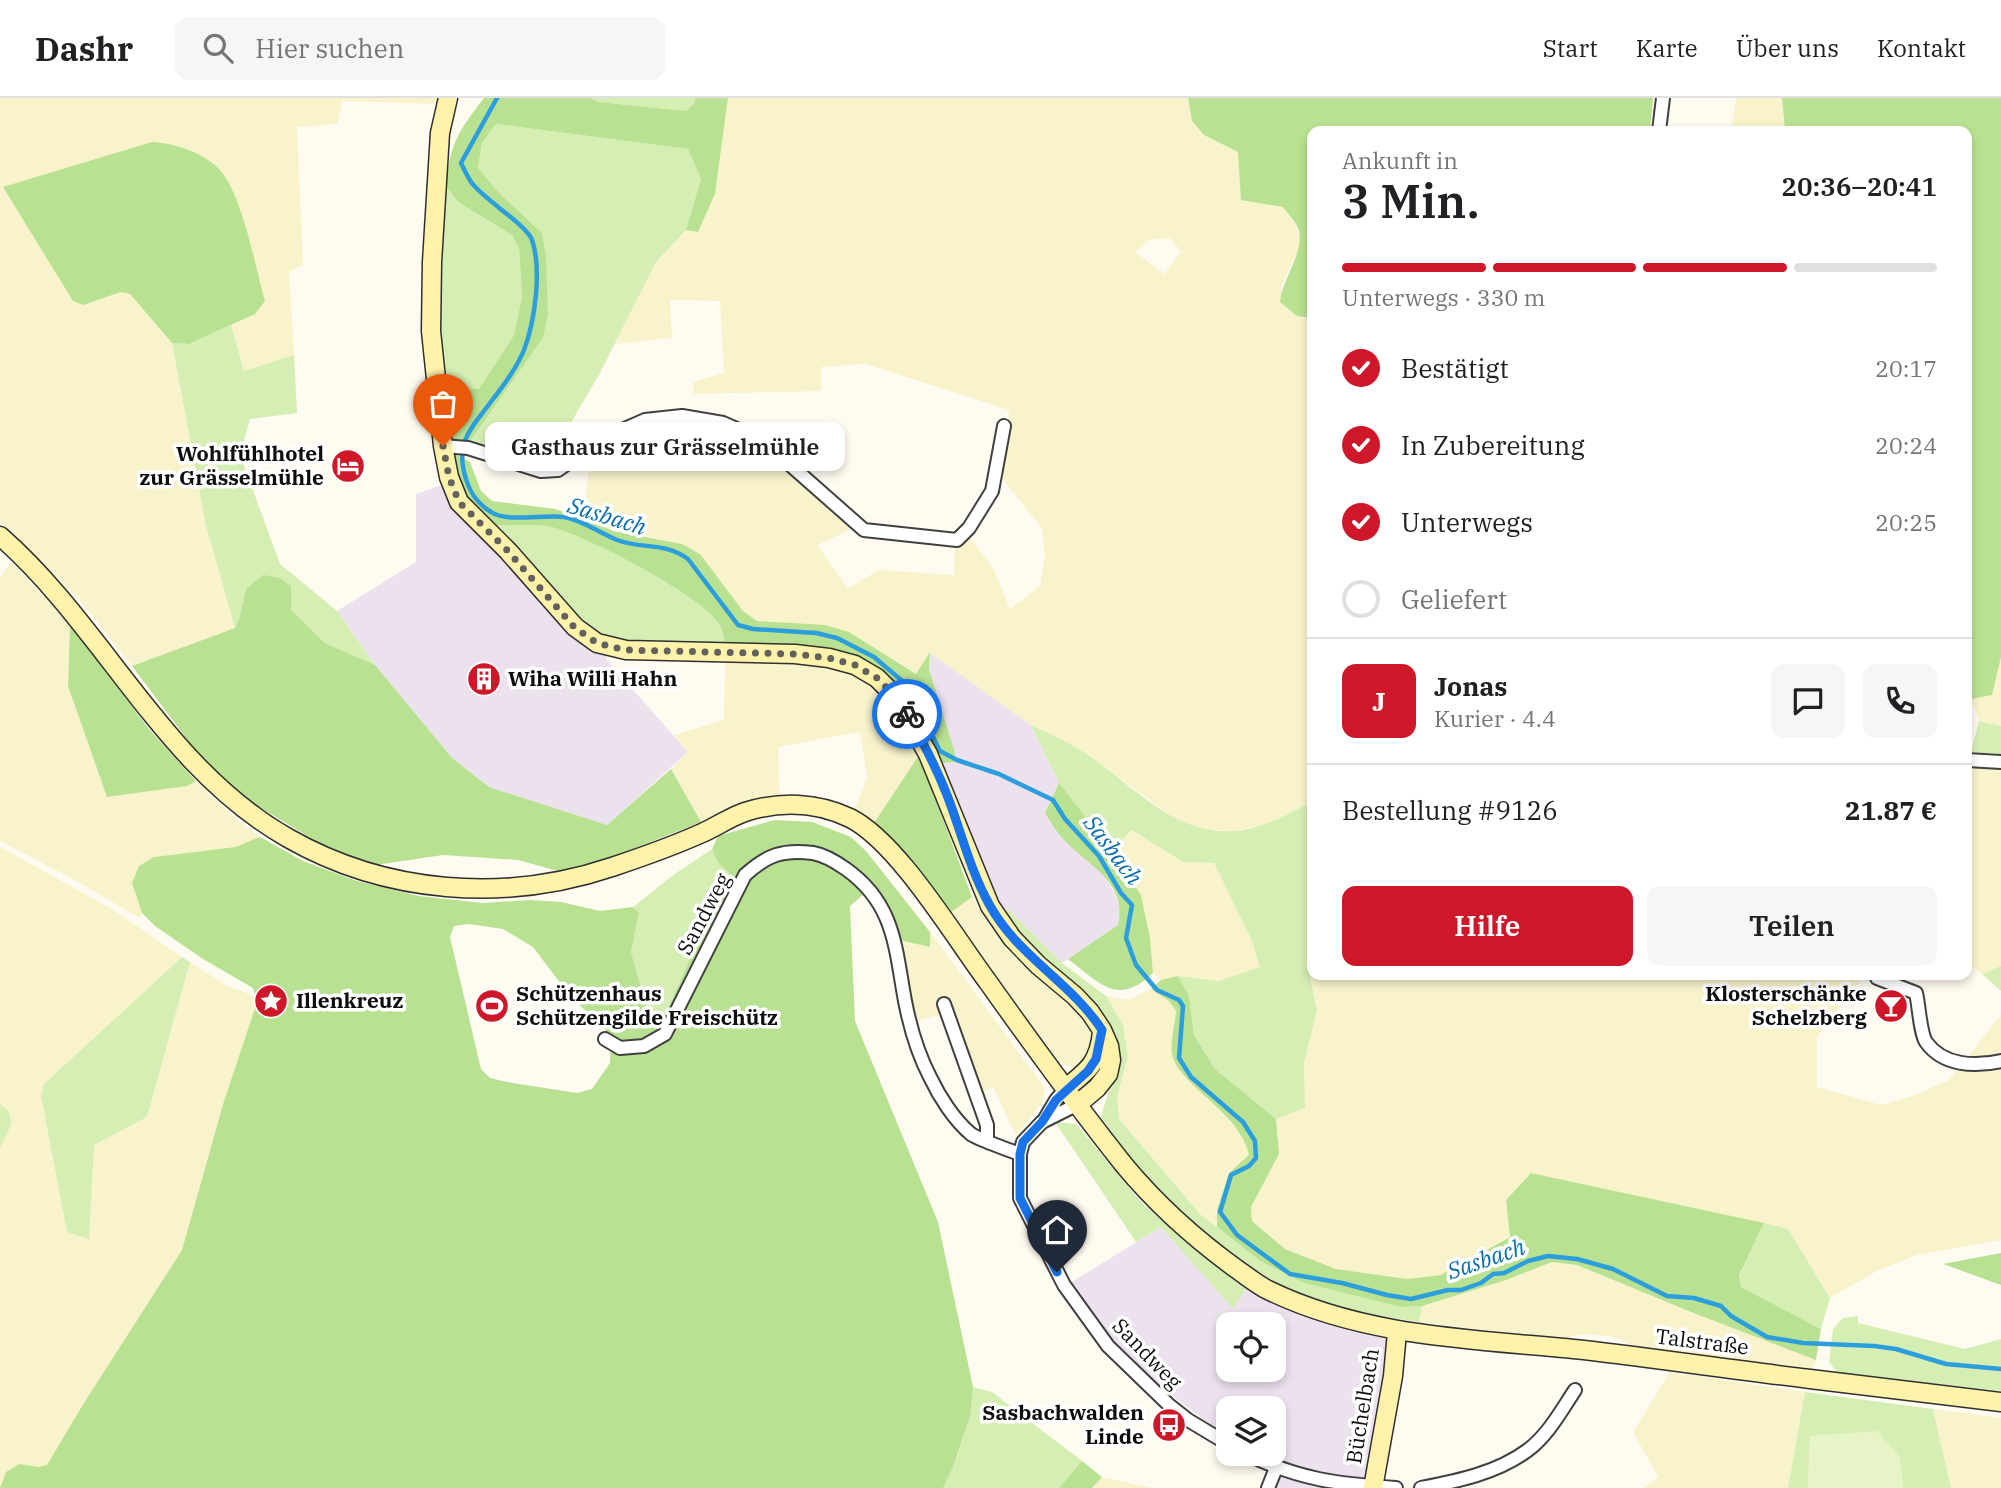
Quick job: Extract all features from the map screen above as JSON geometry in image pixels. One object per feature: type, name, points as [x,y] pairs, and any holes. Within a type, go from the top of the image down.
[{"type":"main road","points":[[448,98],[440,134],[432,262],[431,331],[455,447],[449,477],[459,502],[508,551],[575,628],[597,643],[625,650],[795,654],[829,658],[855,665],[877,678],[895,696],[928,754],[990,905],[1012,938],[1038,965],[1075,996],[1102,1030],[1109,1046],[1111,1060],[1108,1074],[1097,1088],[1078,1104]]},
{"type":"main road","name":"Talstraße","points":[[0,536],[75,615],[169,737],[203,772],[241,808],[266,825],[349,867],[422,885],[480,889],[519,888],[607,869],[702,833],[744,813],[781,805],[819,806],[855,820],[879,839],[916,883],[1078,1104],[1158,1203],[1198,1241],[1264,1289],[1326,1313],[1397,1332],[1590,1351],[2001,1402]]},
{"type":"main road","points":[[1066,1088],[1088,1071],[1096,1059],[1102,1030]]},
{"type":"main road","name":"Büchelbach","points":[[1373,1487],[1393,1377],[1397,1332]]},
{"type":"street","points":[[1660,126],[1663,98]]},
{"type":"street","points":[[455,447],[541,471],[558,470],[604,438],[645,420],[682,415],[723,423],[762,440],[864,530],[957,540],[969,528],[992,491],[1004,426]]},
{"type":"street","points":[[1972,760],[2001,762]]},
{"type":"street","name":"Sandweg","points":[[605,1039],[621,1048],[644,1046],[665,1034],[745,875],[762,859],[793,851],[818,854],[836,862],[853,874],[880,901],[893,932],[915,1041],[930,1078],[957,1120],[973,1136],[1020,1154],[1020,1198],[1065,1285],[1108,1346],[1169,1405],[1216,1437]]},
{"type":"street","points":[[1882,980],[1916,993],[1925,1040],[1938,1054],[1956,1063],[2001,1061]]},
{"type":"street","points":[[944,1004],[987,1125],[987,1140]]},
{"type":"street","points":[[1020,1154],[1023,1142],[1042,1122],[1066,1088]]},
{"type":"street","points":[[1042,1122],[1078,1104]]},
{"type":"street","points":[[1421,1488],[1462,1480],[1495,1468],[1528,1449],[1550,1427],[1575,1390]]},
{"type":"street","points":[[1272,1466],[1325,1482],[1396,1488]]},
{"type":"street","points":[[1268,1488],[1276,1468]]},
{"type":"shaded area","points":[[0,98],[441,98],[439,104],[342,101],[338,124],[297,127],[303,265],[289,272],[294,355],[244,371],[231,325],[255,314],[4,187],[73,301],[83,305],[121,292],[130,294],[172,343],[206,526],[235,628],[132,666],[79,599],[0,522]]},
{"type":"shaded area","points":[[728,98],[1188,98],[1192,121],[1204,135],[1238,152],[1242,199],[1284,207],[1298,229],[1300,246],[1281,287],[1297,316],[1307,317],[1307,804],[1264,825],[1233,831],[1200,830],[1170,815],[1080,749],[1031,725],[930,653],[916,674],[849,632],[757,621],[743,612],[700,554],[682,544],[613,531],[583,518],[591,453],[632,431],[662,424],[693,423],[724,428],[751,439],[781,459],[854,528],[817,545],[848,588],[879,570],[954,575],[955,545],[971,539],[993,568],[1010,609],[1040,586],[1045,555],[1042,529],[1001,477],[1009,410],[866,364],[821,367],[821,391],[694,394],[693,382],[724,373],[720,301],[670,300],[672,338],[615,344],[656,262],[686,230],[698,232],[715,194]],"holes":[[[1169,238],[1181,251],[1165,274],[1135,252],[1149,240]]]},
{"type":"shaded area","points":[[1736,98],[1782,98],[1785,126],[1732,126]]},
{"type":"shaded area","points":[[456,480],[605,640],[606,659],[688,752],[607,825],[489,787],[452,758],[375,665],[337,611],[416,562],[416,494]]},
{"type":"shaded area","points":[[11,562],[70,625],[68,686],[107,797],[187,786],[196,781],[236,819],[260,837],[235,847],[154,857],[132,883],[142,913],[139,918],[75,880],[0,841],[0,577]]},
{"type":"shaded area","points":[[930,652],[1031,725],[1059,783],[1045,813],[1064,840],[1100,870],[1116,895],[1121,911],[1118,925],[1062,963],[1010,911],[998,908],[954,803],[943,763],[954,762],[929,669]]},
{"type":"shaded area","points":[[2001,657],[2001,726],[1979,721],[1972,700],[1992,695]]},
{"type":"shaded area","points":[[725,659],[807,661],[832,665],[875,689],[897,714],[919,755],[874,823],[854,811],[867,777],[860,732],[778,747],[780,800],[748,805],[701,822],[671,769],[688,752],[674,735],[724,720]]},
{"type":"shaded area","points":[[1972,766],[2001,767],[2001,966],[1982,974],[1972,967]]},
{"type":"shaded area","points":[[1132,830],[1183,862],[1214,863],[1251,939],[1260,968],[1219,981],[1178,976],[1161,980],[1153,973],[1150,938],[1141,895],[1112,850]]},
{"type":"shaded area","points":[[0,847],[112,909],[182,957],[44,1084],[41,1096],[67,1232],[89,1238],[93,1145],[147,1117],[190,962],[227,986],[255,996],[257,1002],[224,1101],[182,1250],[82,1406],[47,1466],[19,1464],[6,1472],[0,1488],[0,1148],[12,1123],[8,1110],[0,1104]]},
{"type":"shaded area","points":[[972,897],[1004,945],[1029,971],[1076,1007],[1090,1025],[1094,1040],[1083,1065],[1075,1068],[1060,1063],[950,913]]},
{"type":"shaded area","points":[[930,932],[1045,1088],[1042,1103],[1016,1136],[993,1087],[983,1092],[952,1011],[914,1022],[903,941],[930,947]]},
{"type":"shaded area","points":[[1311,980],[1861,980],[1817,1037],[1817,1087],[1881,1105],[1915,1095],[1949,1080],[2001,1015],[2001,1240],[1917,1255],[1877,1271],[1830,1298],[1788,1229],[1531,1173],[1506,1200],[1510,1236],[1441,1275],[1407,1279],[1336,1269],[1285,1249],[1252,1221],[1251,1207],[1279,1154],[1276,1119],[1305,1108],[1304,1064],[1317,1010]]},
{"type":"shaded area","points":[[1151,989],[1169,1001],[1176,1011],[1172,1053],[1246,1141],[1249,1156],[1229,1173],[1217,1210],[1217,1227],[1200,1214],[1119,1119],[1117,1097],[1128,1056],[1123,1025],[1106,996],[1128,1000]]},
{"type":"shaded area","points":[[1161,1227],[1233,1308],[1248,1285],[1322,1321],[1398,1341],[1373,1488],[1274,1488],[1281,1466],[1286,1466],[1286,1396],[1216,1396],[1216,1428],[1163,1389],[1113,1343],[1070,1283]]},
{"type":"shaded area","points":[[1552,1262],[1577,1265],[1816,1360],[1811,1370],[1642,1351],[1615,1337],[1584,1334],[1557,1339],[1419,1322],[1422,1306],[1506,1280]]},
{"type":"shaded area","points":[[1670,1372],[1805,1392],[1788,1488],[1644,1488],[1658,1477],[1633,1432]]},
{"type":"shaded area","points":[[1933,1409],[2001,1418],[2001,1488],[1951,1488]]},
{"type":"shaded area","points":[[1102,1477],[1152,1488],[1092,1488]]},
{"type":"green space","points":[[484,98],[590,98],[599,102],[686,111],[695,102],[695,98],[728,98],[715,194],[698,232],[686,230],[701,179],[688,149],[496,124],[482,143],[478,168],[502,196],[542,233],[546,257],[548,315],[543,338],[471,440],[448,439],[441,389],[479,389],[514,335],[522,297],[519,248],[512,235],[458,202],[446,186],[453,148]]},
{"type":"green space","points":[[590,98],[695,98],[695,102],[686,111],[599,102]]},
{"type":"green space","points":[[1188,98],[1653,98],[1650,126],[1307,126],[1307,317],[1297,316],[1280,302],[1300,239],[1296,225],[1283,207],[1241,200],[1238,152],[1204,135],[1192,121]]},
{"type":"green space","points":[[1782,98],[2001,98],[2001,657],[1992,695],[1972,699],[1972,126],[1785,126]]},
{"type":"green space","points":[[496,124],[688,149],[701,179],[686,230],[656,262],[600,373],[549,460],[518,456],[471,440],[543,338],[548,315],[502,196],[478,168],[482,143]]},
{"type":"green space","points":[[152,142],[178,146],[195,153],[211,162],[226,178],[241,211],[265,301],[255,314],[189,344],[172,343],[130,294],[121,292],[83,305],[73,301],[3,187]]},
{"type":"green space","points":[[446,186],[458,202],[512,235],[519,248],[522,297],[514,335],[479,389],[441,389],[439,260]]},
{"type":"green space","points":[[231,325],[244,371],[294,355],[297,413],[250,419],[240,455],[280,564],[337,611],[375,665],[325,643],[291,609],[291,586],[246,589],[235,628],[206,526],[172,343],[189,344]]},
{"type":"green space","points":[[457,455],[470,462],[481,491],[492,501],[555,509],[613,531],[682,544],[700,554],[743,611],[757,621],[825,625],[849,632],[916,674],[930,652],[929,669],[955,753],[954,762],[943,763],[905,697],[856,658],[830,649],[813,647],[725,648],[721,627],[694,600],[619,556],[555,528],[539,525],[491,525],[461,488],[452,457]]},
{"type":"green space","points":[[491,525],[539,525],[555,528],[619,556],[694,600],[721,627],[725,648],[605,640],[580,624]]},
{"type":"green space","points":[[263,575],[280,578],[291,586],[291,609],[325,643],[375,665],[452,758],[489,787],[607,825],[671,769],[701,822],[600,862],[558,871],[518,860],[443,855],[376,865],[327,848],[243,797],[211,771],[132,666],[235,628],[246,589]]},
{"type":"green space","points":[[70,625],[148,728],[196,781],[187,786],[107,797],[68,686]]},
{"type":"green space","points":[[1979,721],[2001,726],[2001,754],[1972,752]]},
{"type":"green space","points":[[1031,725],[1079,749],[1151,803],[1189,824],[1210,830],[1243,830],[1274,821],[1307,804],[1307,980],[1311,980],[1317,1010],[1304,1064],[1305,1108],[1276,1119],[1215,1069],[1194,1035],[1189,996],[1178,976],[1219,981],[1260,967],[1251,939],[1214,863],[1183,862],[1132,830],[1112,850],[1059,783]]},
{"type":"green space","points":[[919,755],[972,897],[950,913],[901,849],[874,823]]},
{"type":"green space","points":[[1059,783],[1112,850],[1141,895],[1150,938],[1153,973],[1129,989],[1109,988],[1068,959],[1118,925],[1120,910],[1112,887],[1095,867],[1062,838],[1045,813]]},
{"type":"green space","points":[[775,820],[812,822],[851,837],[866,851],[930,932],[930,947],[903,941],[872,887],[850,906],[855,1021],[938,1222],[973,1387],[970,1416],[943,1488],[0,1488],[6,1472],[19,1464],[39,1467],[47,1465],[182,1250],[224,1101],[257,1002],[253,988],[203,959],[155,926],[142,913],[132,883],[139,866],[154,857],[235,847],[260,837],[303,861],[357,881],[419,896],[483,903],[530,900],[561,902],[600,911],[633,907],[639,913],[631,952],[650,1019],[662,1021],[701,935],[734,878],[718,862],[712,849],[718,836]],"holes":[[[469,924],[503,929],[533,947],[570,996],[611,1035],[610,1063],[592,1089],[577,1093],[507,1082],[490,1078],[481,1069],[450,937],[454,926]]]},
{"type":"green space","points":[[712,849],[719,862],[734,878],[701,935],[662,1021],[650,1019],[631,952],[639,913],[633,907]]},
{"type":"green space","points":[[998,908],[1010,911],[1062,963],[1106,996],[1123,1025],[1128,1056],[1117,1097],[1119,1119],[1200,1214],[1260,1261],[1304,1283],[1400,1307],[1422,1306],[1419,1322],[1353,1310],[1291,1289],[1233,1258],[1206,1239],[1181,1216],[1149,1181],[1101,1117],[1117,1060],[1116,1042],[1104,1016],[1083,994],[1031,950]]},
{"type":"green space","points":[[182,957],[190,962],[147,1117],[94,1145],[89,1239],[67,1232],[41,1096],[44,1084]]},
{"type":"green space","points":[[2001,966],[2001,991],[1982,974]]},
{"type":"green space","points":[[1178,976],[1189,996],[1194,1035],[1215,1069],[1276,1119],[1279,1154],[1251,1207],[1252,1221],[1285,1249],[1336,1269],[1407,1279],[1441,1275],[1510,1237],[1506,1200],[1531,1173],[1764,1223],[1739,1276],[1741,1287],[1821,1329],[1816,1360],[1577,1265],[1552,1262],[1506,1280],[1422,1306],[1400,1307],[1304,1283],[1260,1261],[1217,1227],[1217,1210],[1229,1173],[1249,1155],[1244,1140],[1234,1126],[1176,1065],[1172,1054],[1172,1038],[1176,1011],[1169,1001],[1151,989],[1161,980]]},
{"type":"green space","points":[[0,1104],[8,1110],[12,1123],[0,1148]]},
{"type":"green space","points":[[1055,1122],[1076,1124],[1142,1203],[1190,1246],[1248,1285],[1233,1309],[1161,1227],[1136,1242]]},
{"type":"green space","points":[[1764,1223],[1788,1229],[1830,1298],[1821,1329],[1741,1287],[1739,1277]]},
{"type":"green space","points":[[2001,1253],[2001,1285],[1943,1264]]},
{"type":"green space","points":[[1858,1316],[1858,1323],[1965,1349],[2001,1339],[2001,1391],[1838,1373],[1829,1362],[1833,1329],[1843,1318]]},
{"type":"green space","points":[[973,1387],[992,1392],[1082,1461],[1059,1488],[943,1488],[962,1439]]},
{"type":"green space","points":[[1805,1392],[1933,1409],[1951,1488],[1903,1488],[1899,1455],[1810,1436],[1808,1488],[1788,1488]]},
{"type":"green space","points":[[1877,1431],[1899,1455],[1903,1488],[1808,1488],[1810,1436]]},
{"type":"green space","points":[[1082,1461],[1102,1477],[1092,1488],[1059,1488]]},
{"type":"waterway","name":"Sasbach","points":[[497,98],[461,163],[477,189],[522,227],[532,240],[537,280],[531,325],[521,356],[472,427],[464,445],[463,466],[472,493],[482,505],[498,515],[516,518],[564,517],[617,540],[679,553],[688,559],[738,625],[753,629],[816,633],[837,638],[874,657],[907,685],[940,751],[957,760],[999,774],[1053,800],[1065,819],[1099,856],[1121,893],[1132,905],[1126,938],[1136,965],[1157,990],[1179,1000],[1183,1006],[1179,1058],[1191,1077],[1243,1122],[1255,1141],[1256,1158],[1249,1166],[1231,1175],[1220,1212],[1237,1235],[1290,1274],[1411,1299],[1448,1290],[1461,1290],[1481,1283],[1493,1274],[1504,1273],[1528,1261],[1548,1256],[1577,1259],[1613,1269],[1667,1296],[1694,1298],[1721,1306],[1731,1316],[1767,1337],[1803,1343],[1896,1349],[1946,1364],[2001,1369]]},
{"type":"way so far","points":[[443,446],[449,477],[459,502],[508,551],[575,628],[597,643],[625,650],[795,654],[829,658],[855,665],[877,678],[895,696],[907,714]]},
{"type":"place","name":"Gasthaus zur Grässelmühle","points":[[443,446]]},
{"type":"place","name":"Wohlfühlhotel zur Grässelmühle","points":[[348,466]]},
{"type":"place","name":"Wiha Willi Hahn","points":[[484,679]]},
{"type":"place","name":"Illenkreuz","points":[[271,1001]]},
{"type":"place","name":"Schützenhaus Schützengilde Freischütz","points":[[492,1006]]},
{"type":"place","name":"Klosterschänke Schelzberg","points":[[1891,1006]]},
{"type":"place","name":"Sasbachwalden Linde","points":[[1169,1425]]},
{"type":"route","points":[[907,714],[947,795],[977,878],[990,905],[1012,938],[1038,965],[1075,996],[1102,1030],[1096,1059],[1088,1071],[1066,1088],[1056,1100],[1042,1122],[1023,1142],[1020,1154],[1020,1198],[1057,1272]]}]
